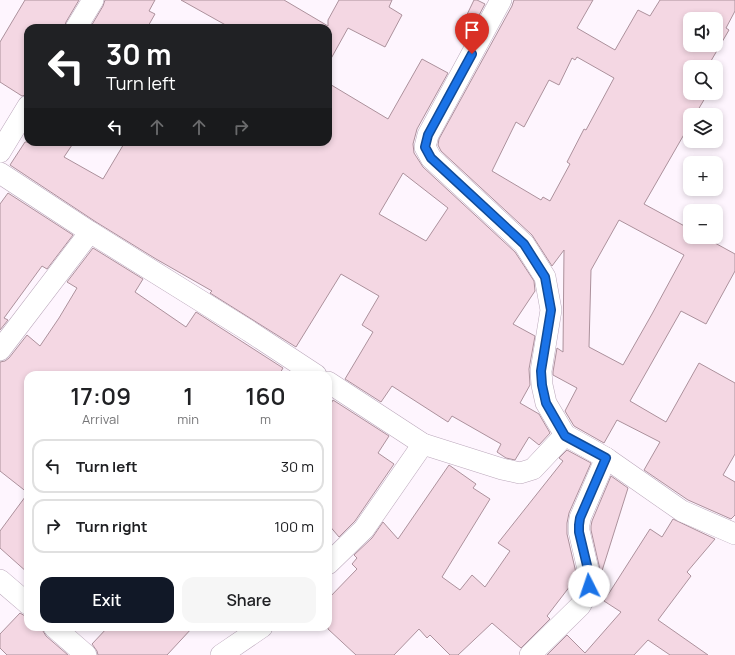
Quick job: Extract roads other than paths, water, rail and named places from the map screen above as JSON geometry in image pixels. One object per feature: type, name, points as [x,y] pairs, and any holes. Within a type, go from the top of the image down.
[{"type":"street","points":[[78,24],[93,0]]},
{"type":"street","points":[[501,0],[428,135],[425,147],[431,158],[524,244],[545,277],[551,310],[541,371],[542,385],[546,403],[565,436],[606,458],[682,510],[735,534]]},
{"type":"street","points":[[0,152],[24,113]]},
{"type":"street","points":[[0,173],[90,232],[249,331],[310,371]]},
{"type":"street","points":[[0,350],[90,232]]},
{"type":"street","points":[[332,385],[423,444],[502,469],[520,473],[533,469],[565,436]]},
{"type":"street","points":[[332,560],[364,529],[423,444]]},
{"type":"street","points":[[530,655],[580,606],[588,594],[590,578],[579,532],[579,525],[580,518],[606,458]]},
{"type":"street","points":[[0,580],[24,601]]},
{"type":"street","points":[[59,631],[86,655]]},
{"type":"street","points":[[221,655],[256,631]]}]
